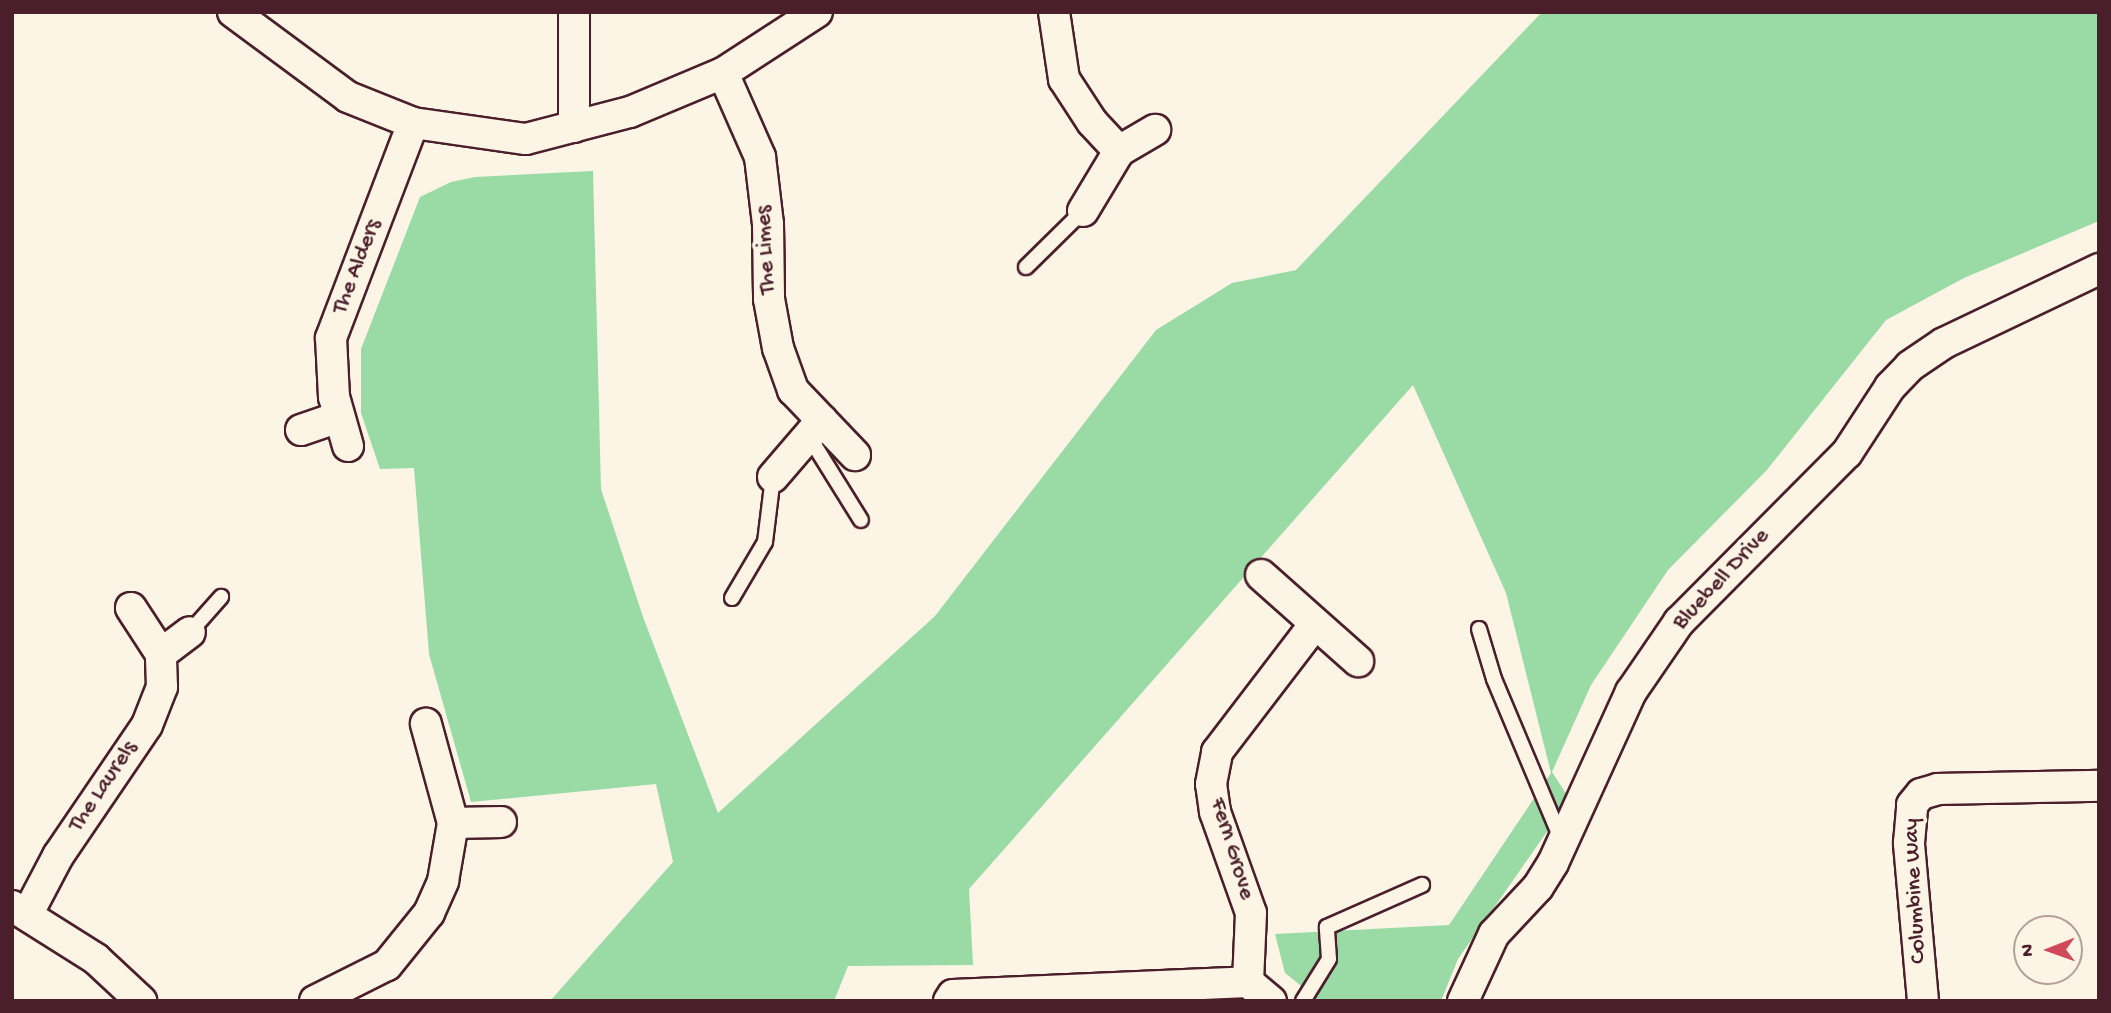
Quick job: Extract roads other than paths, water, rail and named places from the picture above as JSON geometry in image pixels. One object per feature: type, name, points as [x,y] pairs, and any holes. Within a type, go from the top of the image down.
[{"type":"street","points":[[233,12],[348,97],[413,122],[526,139],[630,112],[723,73],[817,12]]},
{"type":"street","points":[[574,12],[574,127]]},
{"type":"street","points":[[1055,12],[1064,79],[1092,122],[1119,150]]},
{"type":"street","name":"The Limes","points":[[723,73],[760,157],[768,224],[769,299],[778,348],[793,390],[815,427],[855,455]]},
{"type":"street","name":"The Alders","points":[[348,446],[334,397],[331,338],[413,122]]},
{"type":"street","points":[[1083,211],[1119,150],[1155,130]]},
{"type":"street","name":"Bluebell Drive","points":[[1463,1001],[1494,934],[1538,887],[1563,842],[1631,692],[1679,622],[1847,453],[1897,380],[1944,343],[2099,270]]},
{"type":"street","points":[[301,430],[339,416]]},
{"type":"street","points":[[773,477],[815,427]]},
{"type":"street","points":[[1261,575],[1357,661]]},
{"type":"street","points":[[131,608],[161,654],[190,632]]},
{"type":"street","name":"Fern Grove","points":[[1248,982],[1251,913],[1215,812],[1211,784],[1217,752],[1315,624]]},
{"type":"street","name":"The Laurels","points":[[20,910],[147,725],[162,687],[161,654]]},
{"type":"street","points":[[316,1001],[387,965],[429,913],[443,881],[453,823],[426,724]]},
{"type":"street","name":"Columbine Way","points":[[1923,1001],[1909,843],[1912,805],[1922,794],[1938,789],[2099,786]]},
{"type":"street","points":[[453,823],[501,822]]},
{"type":"street","points":[[20,910],[96,959],[141,1001]]},
{"type":"street","points":[[950,1001],[953,995],[1248,982],[1271,1001]]},
{"type":"lane","points":[[1026,267],[1083,211]]},
{"type":"lane","points":[[815,427],[861,520]]},
{"type":"lane","points":[[732,597],[765,542],[773,477]]},
{"type":"lane","points":[[190,632],[221,597]]},
{"type":"lane","points":[[1479,629],[1494,679],[1563,842]]},
{"type":"lane","points":[[1303,1001],[1329,958],[1327,927],[1422,885]]}]
